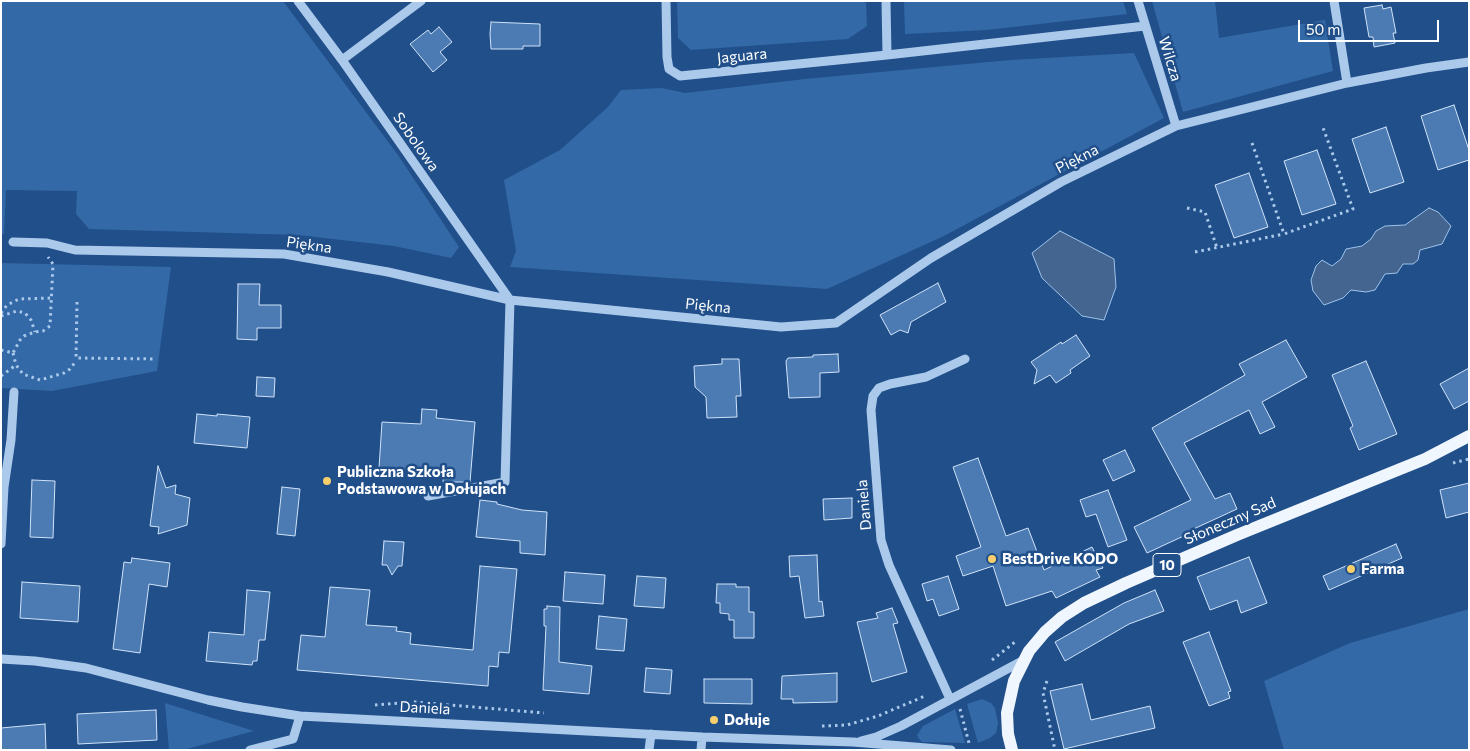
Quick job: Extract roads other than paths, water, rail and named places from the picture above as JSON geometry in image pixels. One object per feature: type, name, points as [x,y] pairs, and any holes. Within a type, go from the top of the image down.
[{"type":"main road","name":"Słoneczny Sad","points":[[1012,750],[1008,725],[1008,702],[1014,681],[1024,660],[1036,642],[1056,621],[1100,595],[1237,535],[1425,459],[1469,436]]},
{"type":"street","name":"Sobolowa","points":[[298,1],[342,60],[510,300]]},
{"type":"street","points":[[342,60],[421,1]]},
{"type":"street","name":"Jaguara","points":[[666,1],[669,69],[680,76],[1145,26]]},
{"type":"street","points":[[886,1],[887,55]]},
{"type":"street","name":"Wilcza","points":[[1138,1],[1176,126]]},
{"type":"street","points":[[1334,1],[1347,83]]},
{"type":"street","name":"Piękna","points":[[13,242],[47,243],[75,250],[284,254],[388,272],[510,300],[781,327],[836,323],[931,258],[1061,182],[1176,126],[1347,83],[1469,62]]},
{"type":"street","points":[[428,496],[505,482],[510,300]]},
{"type":"street","name":"Daniela","points":[[950,699],[889,565],[881,540],[870,410],[873,396],[879,388],[890,384],[926,378],[965,359]]},
{"type":"street","points":[[1,544],[4,487],[11,440],[14,392]]},
{"type":"street","name":"Daniela","points":[[1,659],[86,668],[242,708],[300,716],[702,737],[853,742],[952,750]]},
{"type":"street","name":"Daniela","points":[[853,742],[885,733],[1024,660]]},
{"type":"street","points":[[250,750],[293,739],[300,716]]},
{"type":"street","points":[[649,750],[650,734]]},
{"type":"street","points":[[701,750],[702,737]]},
{"type":"place","name":"Publiczna Szkoła Podstawowa w Dołujach","points":[[327,481]]},
{"type":"place","name":"BestDrive KODO","points":[[992,559]]},
{"type":"place","name":"Farma","points":[[1351,569]]},
{"type":"place","name":"Dołuje","points":[[714,720]]}]
